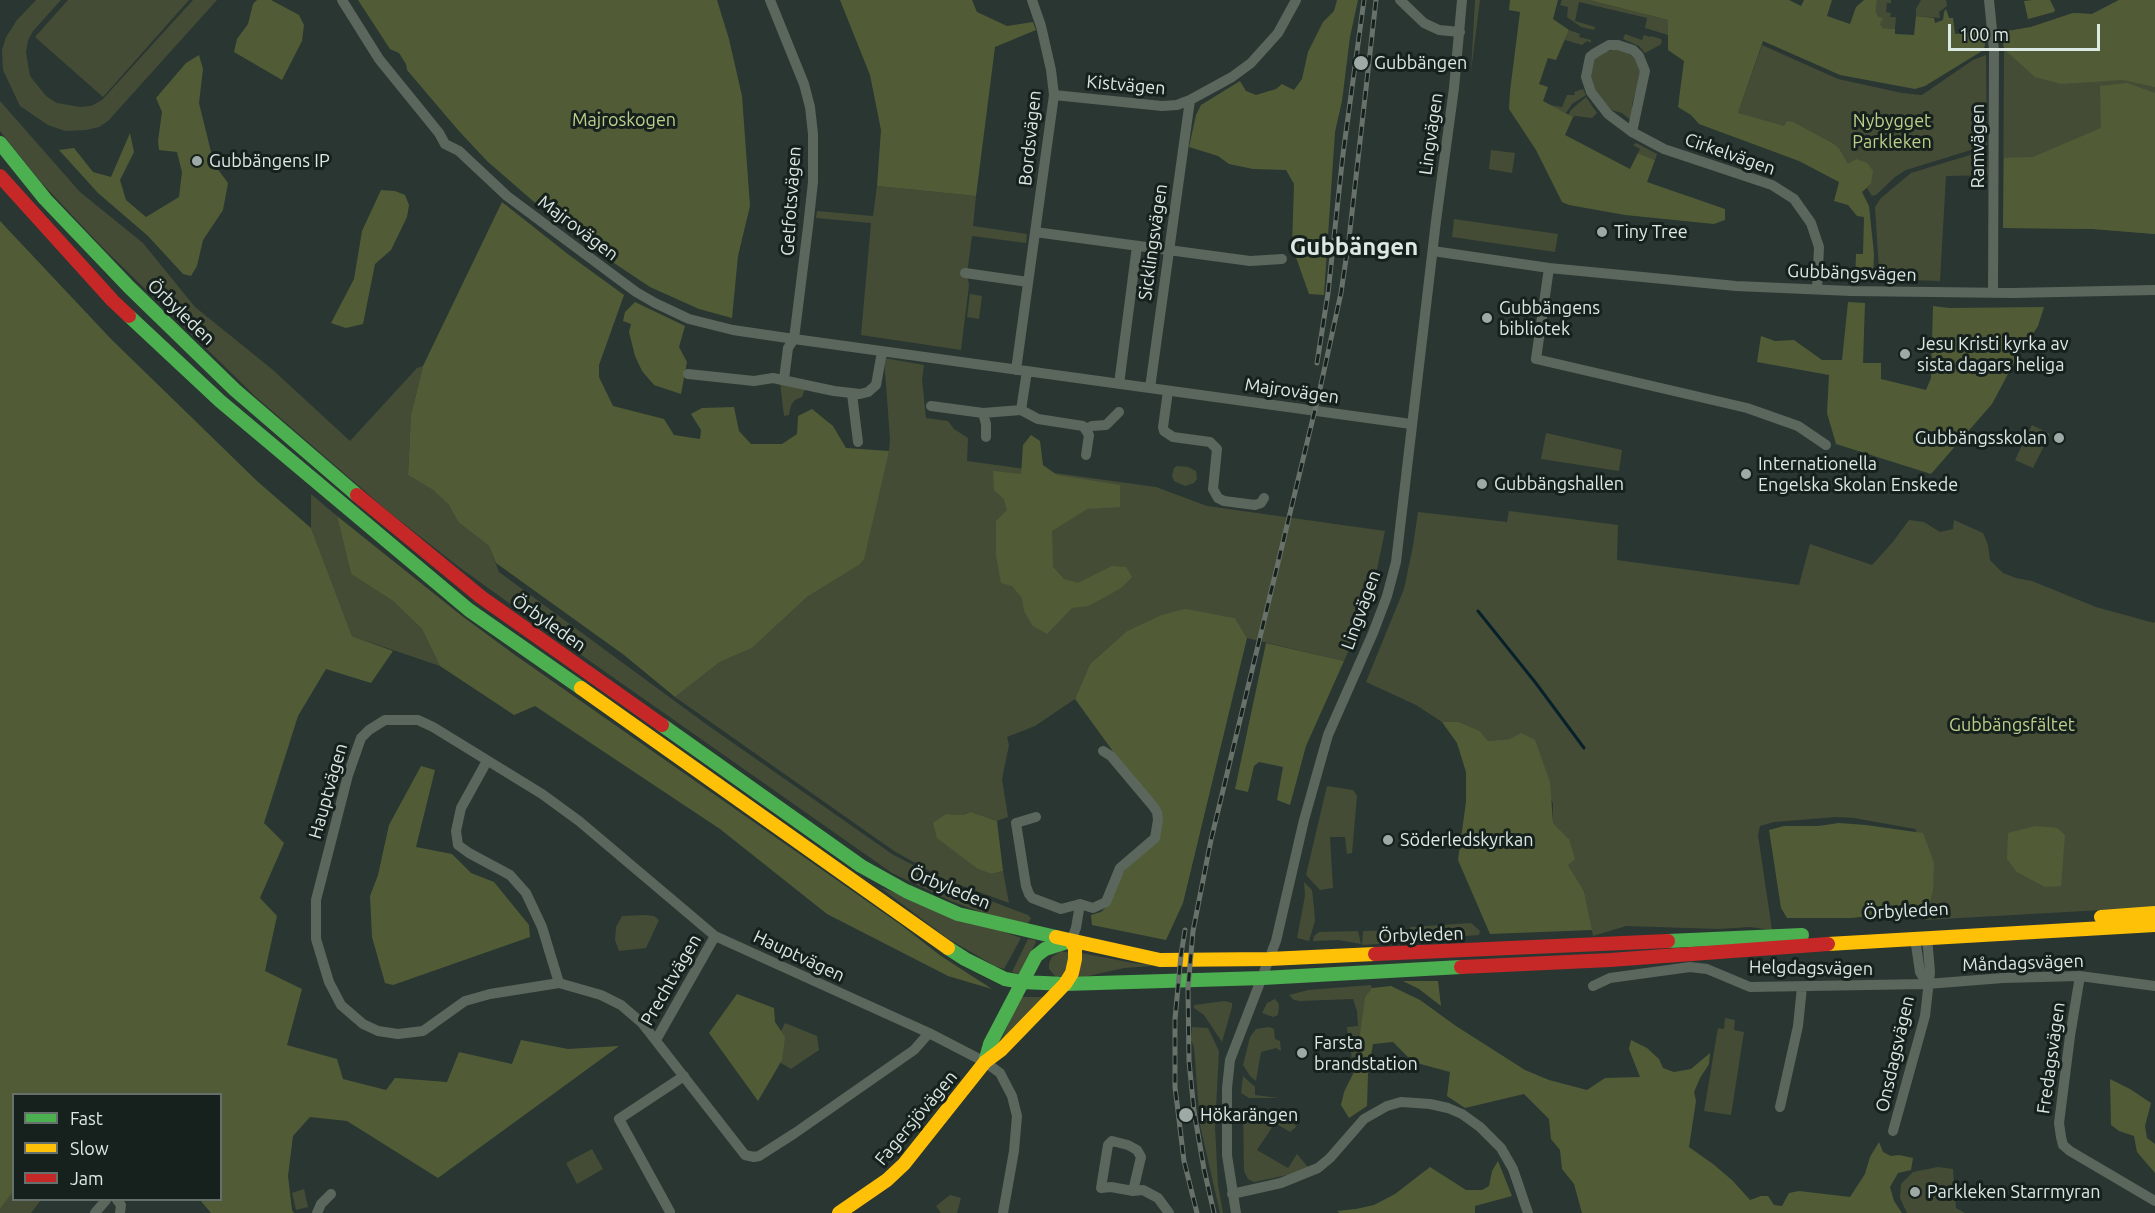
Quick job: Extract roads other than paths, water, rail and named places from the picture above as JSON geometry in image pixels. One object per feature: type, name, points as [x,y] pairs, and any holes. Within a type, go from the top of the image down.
[{"type":"main road","name":"Örbyleden","points":[[0,143],[45,199],[235,390],[372,508],[481,597],[861,866],[906,891],[958,914],[1160,960],[1266,968],[1396,970],[1610,960],[1921,937],[2155,926]]},
{"type":"main road","name":"Örbyleden","points":[[0,176],[113,301],[220,401],[469,610],[965,959],[998,976],[1022,982],[1095,983],[1266,968],[2155,914]]},
{"type":"main road","name":"Fagersjövägen","points":[[985,1062],[990,1044],[1036,956],[1045,949],[1071,941]]},
{"type":"main road","points":[[1065,984],[1072,972],[1075,959],[1075,948],[1071,941]]},
{"type":"main road","name":"Fagersjövägen","points":[[839,1213],[887,1180],[904,1164],[985,1062],[1001,1050],[1065,984]]},
{"type":"street","name":"Majrovägen","points":[[342,0],[387,70],[439,133],[445,144],[459,151],[507,196],[636,292],[689,319],[733,330],[882,352],[1411,424]]},
{"type":"street","name":"Getfotsvägen","points":[[770,0],[804,84],[810,107],[813,134],[813,182],[794,339]]},
{"type":"street","name":"Bordsvägen","points":[[1021,370],[1028,282],[1054,95],[1041,26],[1032,0]]},
{"type":"street","name":"Kistvägen","points":[[1054,95],[1162,106],[1177,105],[1190,100],[1232,77],[1251,63],[1278,33],[1296,0]]},
{"type":"street","points":[[1400,0],[1424,23],[1439,30],[1460,32]]},
{"type":"street","name":"Lingvägen","points":[[1236,1213],[1227,1155],[1227,1088],[1230,1060],[1276,941],[1306,810],[1328,735],[1373,633],[1392,579],[1397,556],[1462,0]]},
{"type":"street","name":"Ramvägen","points":[[1989,0],[1994,32],[1995,69],[1994,293]]},
{"type":"street","name":"Cirkelvägen","points":[[1632,132],[1645,71],[1639,56],[1633,50],[1618,45],[1609,45],[1590,57],[1586,71],[1587,85],[1608,114],[1632,132],[1664,149],[1772,185],[1794,199],[1811,223],[1818,247],[1817,290]]},
{"type":"street","name":"Sicklingsvägen","points":[[1150,388],[1190,100]]},
{"type":"street","points":[[1035,232],[1250,261],[1282,259]]},
{"type":"street","name":"Sicklingsvägen","points":[[1119,384],[1137,246]]},
{"type":"street","name":"Gubbängsvägen","points":[[1433,251],[1549,268],[1736,286],[1817,290],[1994,293],[2155,290]]},
{"type":"street","points":[[1549,268],[1536,359],[1747,408],[1798,426],[1826,445]]},
{"type":"street","points":[[965,273],[1028,282]]},
{"type":"street","points":[[784,379],[788,348],[794,339]]},
{"type":"street","points":[[688,374],[746,381],[784,379],[852,394],[868,392],[876,385],[882,352]]},
{"type":"street","points":[[1021,370],[1021,410]]},
{"type":"street","points":[[1168,391],[1164,431],[1173,437],[1210,442],[1217,448],[1214,489],[1218,498],[1224,501],[1255,505],[1261,503],[1264,498]]},
{"type":"street","points":[[852,394],[858,442]]},
{"type":"street","points":[[931,406],[983,413],[1021,410],[1031,417],[1083,426],[1089,435],[1086,454]]},
{"type":"street","points":[[1086,429],[1106,425],[1119,412]]},
{"type":"street","points":[[983,413],[986,437]]},
{"type":"street","name":"Hauptvägen","points":[[929,1033],[914,1050],[795,1133],[759,1156],[753,1157],[745,1155],[634,1015],[601,994],[559,983],[490,994],[465,1001],[423,1031],[398,1034],[378,1031],[363,1024],[341,1005],[329,982],[315,939],[316,900],[348,775],[361,738],[385,720],[418,720],[542,794],[579,821],[715,936],[929,1033],[985,1062],[1000,1073],[1012,1096],[1017,1116],[1014,1151],[1003,1213]]},
{"type":"street","points":[[1036,817],[1016,823],[1026,886],[1032,898],[1062,909],[1080,904],[1093,908],[1106,902],[1120,868],[1155,838],[1158,820],[1157,812],[1111,756],[1103,751]]},
{"type":"street","points":[[487,761],[461,808],[456,831],[458,845],[510,875],[526,893],[542,927],[559,983]]},
{"type":"street","points":[[1071,941],[1080,904]]},
{"type":"street","name":"Prechtvägen","points":[[656,1040],[715,936]]},
{"type":"street","name":"Onsdagsvägen","points":[[1893,1131],[1925,1016],[1927,984],[1920,972],[1921,937]]},
{"type":"street","name":"Helgdagsvägen","points":[[1593,986],[1610,978],[1690,967],[1707,969],[1749,987],[1927,984]]},
{"type":"street","name":"Måndagsvägen","points":[[1927,984],[2080,976],[2155,986]]},
{"type":"street","name":"Fredagsvägen","points":[[2080,976],[2059,1123],[2063,1145],[2155,1201]]},
{"type":"street","points":[[1780,1107],[1798,1026],[1802,987]]},
{"type":"street","points":[[670,1212],[619,1119],[684,1076]]},
{"type":"street","points":[[1232,1194],[1281,1184],[1318,1168],[1330,1158],[1364,1119],[1387,1106],[1401,1102],[1448,1108],[1462,1114],[1480,1127],[1500,1148],[1513,1169],[1528,1213]]},
{"type":"street","points":[[1133,1191],[1141,1157],[1137,1150],[1128,1145],[1112,1141],[1108,1145],[1101,1188],[1111,1187],[1133,1191],[1143,1190],[1158,1198],[1169,1213]]},
{"type":"street","points":[[317,1213],[321,1204],[331,1194]]},
{"type":"street","points":[[95,1213],[105,1201]]},
{"type":"waterway","points":[[1478,611],[1584,748]]},
{"type":"railway","points":[[1317,363],[1328,293],[1343,154],[1364,0]]},
{"type":"railway","points":[[1214,1213],[1194,1111],[1189,1061],[1188,988],[1193,931],[1211,840],[1341,293],[1376,0]]},
{"type":"railway","points":[[1185,930],[1175,1019],[1175,1087],[1184,1161],[1197,1213]]},
{"type":"place","name":"Gubbängen","points":[[1361,63]]},
{"type":"place","name":"Gubbängens IP","points":[[197,161]]},
{"type":"place","name":"Tiny Tree","points":[[1602,232]]},
{"type":"place","name":"Gubbängens bibliotek","points":[[1487,318]]},
{"type":"place","name":"Jesu Kristi kyrka av sista dagars heliga","points":[[1905,354]]},
{"type":"place","name":"Gubbängsskolan","points":[[2059,438]]},
{"type":"place","name":"Internationella Engelska Skolan Enskede","points":[[1746,474]]},
{"type":"place","name":"Gubbängshallen","points":[[1482,484]]},
{"type":"place","name":"Söderledskyrkan","points":[[1388,840]]},
{"type":"place","name":"Farsta brandstation","points":[[1302,1053]]},
{"type":"place","name":"Hökarängen","points":[[1186,1115]]},
{"type":"place","name":"Parkleken Starrmyran","points":[[1915,1192]]},
{"type":"district","name":"Gubbängen","points":[[1354,247]]},
{"type":"park label","name":"Majroskogen","points":[[624,120]]},
{"type":"park label","name":"Nybygget Parkleken","points":[[1892,131]]},
{"type":"park label","name":"Gubbängsfältet","points":[[2012,725]]}]
